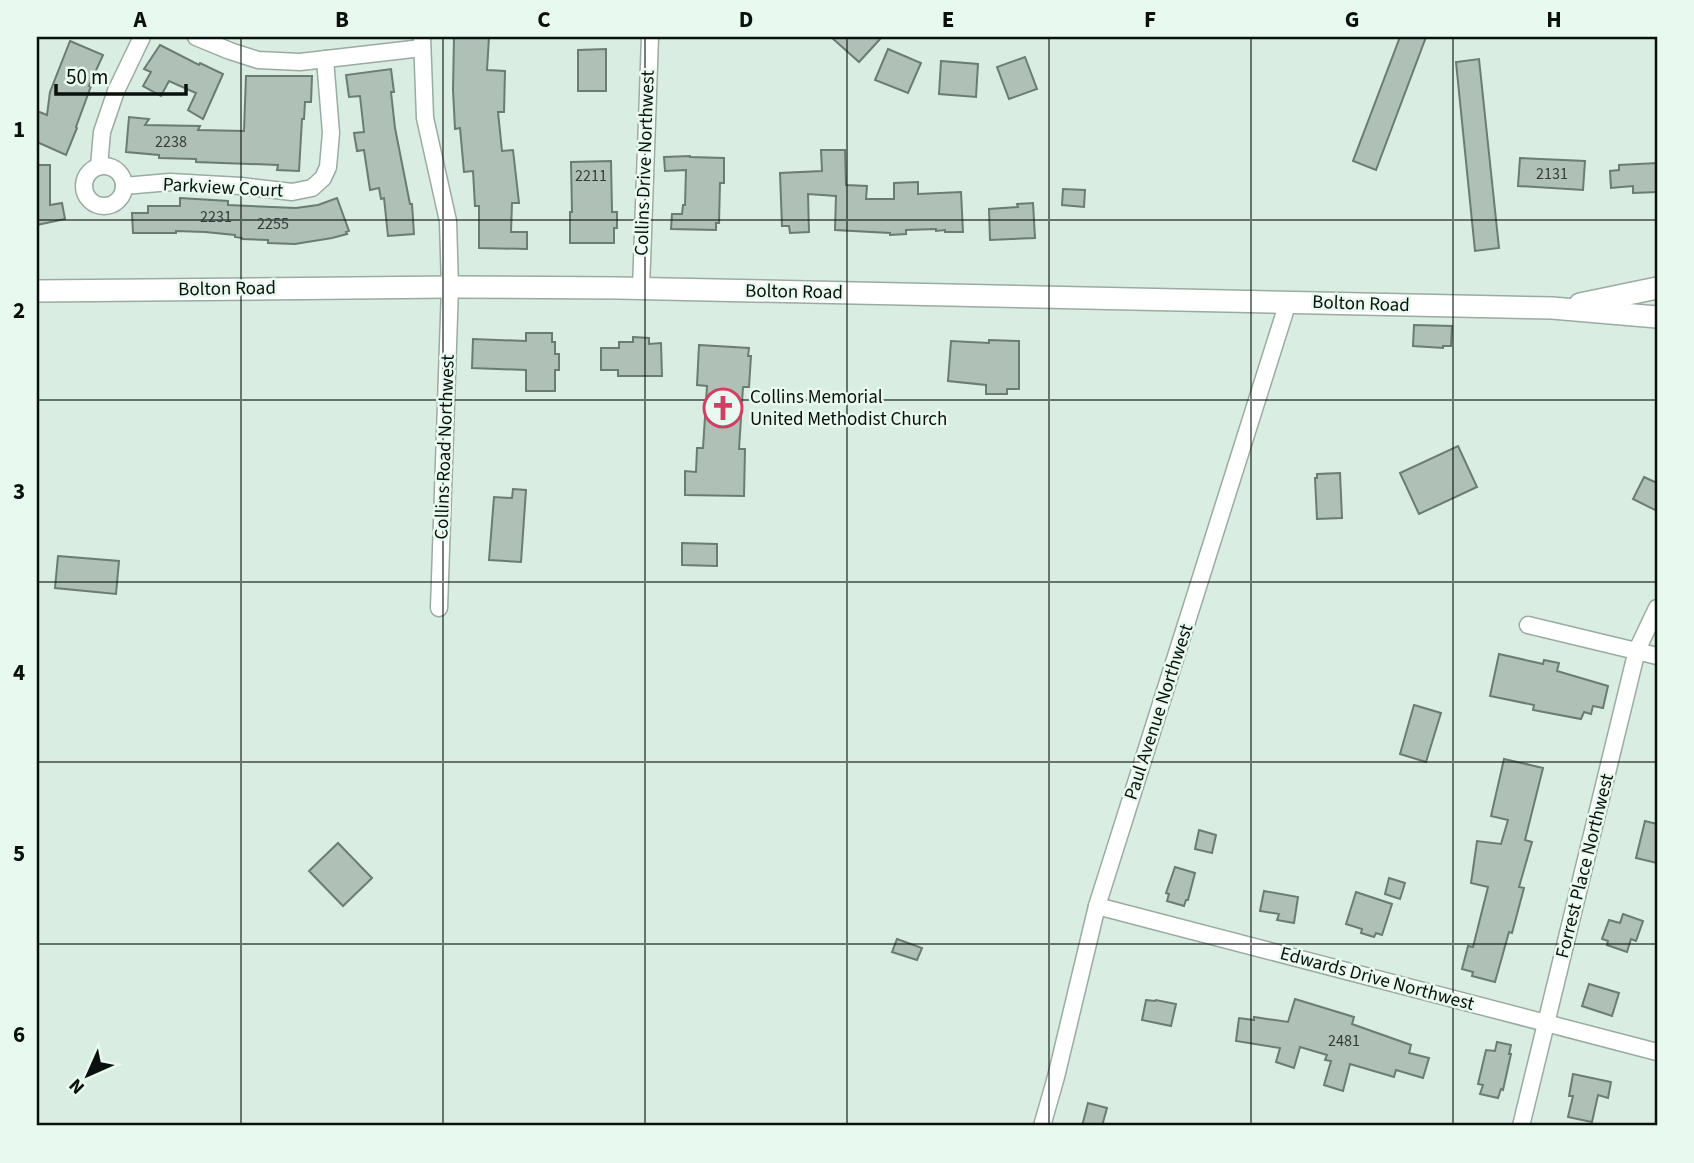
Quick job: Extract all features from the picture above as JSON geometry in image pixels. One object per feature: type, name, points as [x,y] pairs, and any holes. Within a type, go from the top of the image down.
[{"type":"street","points":[[99,166],[102,132],[116,91],[142,37]]},
{"type":"street","points":[[196,37],[258,60],[300,62],[422,42],[425,118],[448,221],[450,287]]},
{"type":"street","name":"Collins Drive Northwest","points":[[640,289],[650,37]]},
{"type":"street","name":"Parkview Court","points":[[124,186],[170,183],[241,186],[292,192],[312,188],[323,178],[328,167],[331,133],[325,59]]},
{"type":"street","points":[[106,165],[117,170],[124,181],[119,200],[104,206],[90,201],[84,190],[85,179],[90,171],[99,166],[106,165]]},
{"type":"street","name":"Bolton Road","points":[[37,291],[450,287],[640,289],[1552,308],[1657,317]]},
{"type":"street","name":"Collins Road Northwest","points":[[439,608],[450,287]]},
{"type":"street","name":"Bolton Road","points":[[1552,308],[1657,288]]},
{"type":"street","name":"Paul Avenue Northwest","points":[[1042,1126],[1097,905],[1288,302]]},
{"type":"street","points":[[1601,312],[1657,303]]},
{"type":"street","name":"Forrest Place Northwest","points":[[1521,1126],[1637,650],[1657,608]]},
{"type":"street","points":[[1528,625],[1657,656]]},
{"type":"street","name":"Edwards Drive Northwest","points":[[1097,905],[1657,1052]]},
{"type":"building","points":[[454,37],[489,37],[487,70],[505,71],[504,112],[498,112],[502,151],[513,150],[519,203],[512,203],[511,232],[527,232],[527,249],[479,248],[479,206],[475,206],[473,171],[464,172],[460,128],[455,129]]},
{"type":"building","points":[[831,37],[882,37],[859,62]]},
{"type":"building","points":[[1400,37],[1426,37],[1376,170],[1353,161]]},
{"type":"building","points":[[70,41],[103,55],[89,86],[66,155],[37,142],[37,111],[47,115],[50,92]]},
{"type":"building","points":[[160,45],[223,74],[203,119],[188,110],[196,93],[169,81],[161,96],[143,86],[151,72],[144,69]]},
{"type":"building","points":[[606,49],[606,91],[578,91],[578,50]]},
{"type":"building","points":[[888,49],[921,63],[908,93],[875,80]]},
{"type":"building","points":[[1025,57],[1037,89],[1009,99],[997,67]]},
{"type":"building","points":[[1479,59],[1499,248],[1475,251],[1456,62]]},
{"type":"building","points":[[941,61],[978,64],[976,97],[939,94]]},
{"type":"building","points":[[391,69],[395,128],[412,204],[414,234],[388,236],[384,198],[381,199],[379,188],[370,190],[364,150],[357,151],[354,133],[364,132],[360,96],[349,97],[346,75]]},
{"type":"building","points":[[246,76],[312,76],[311,102],[305,102],[302,119],[299,171],[277,170],[278,165],[196,162],[196,159],[159,158],[159,155],[126,152],[129,117],[149,119],[145,125],[200,126],[198,130],[244,131]]},
{"type":"building","points":[[821,150],[845,150],[846,185],[867,186],[866,199],[894,199],[894,183],[918,182],[918,194],[961,192],[963,232],[906,230],[906,234],[890,235],[835,230],[836,196],[808,194],[809,232],[790,233],[789,226],[782,226],[780,173],[822,171]]},
{"type":"building","points":[[664,157],[724,158],[724,183],[720,183],[719,223],[716,223],[716,230],[671,229],[672,214],[682,214],[685,205],[686,170],[665,171]]},
{"type":"building","points":[[1520,158],[1585,161],[1583,190],[1518,186]]},
{"type":"building","points":[[611,161],[612,212],[617,212],[614,243],[570,243],[571,162]]},
{"type":"building","points":[[1657,163],[1657,192],[1633,193],[1633,186],[1611,188],[1610,171],[1619,170],[1619,165]]},
{"type":"building","points":[[37,165],[50,165],[50,205],[62,203],[65,219],[37,225]]},
{"type":"building","points":[[1063,189],[1085,190],[1084,207],[1062,205]]},
{"type":"building","points":[[180,198],[228,201],[228,205],[296,208],[318,205],[337,198],[349,231],[332,238],[295,244],[268,243],[268,240],[242,239],[235,235],[205,232],[133,233],[132,213],[148,213],[148,206],[180,206]]},
{"type":"building","points":[[1033,203],[1035,238],[990,240],[989,209]]},
{"type":"building","points":[[1414,325],[1452,326],[1451,346],[1413,346]]},
{"type":"building","points":[[526,333],[552,333],[555,354],[559,354],[559,370],[555,370],[555,391],[526,391],[526,370],[472,368],[473,339],[526,341]]},
{"type":"building","points":[[633,337],[649,338],[649,344],[661,343],[662,376],[618,376],[618,370],[601,370],[601,348],[619,348],[619,342],[633,342]]},
{"type":"building","points":[[989,340],[1019,341],[1019,389],[1007,389],[1007,394],[986,394],[986,385],[948,381],[951,341],[989,343]]},
{"type":"building","points":[[699,345],[749,348],[749,387],[743,387],[739,449],[745,449],[744,496],[685,495],[685,471],[696,472],[697,448],[703,448],[707,386],[697,385]]},
{"type":"building","points":[[1458,446],[1477,487],[1419,514],[1400,473]]},
{"type":"building","points":[[1340,473],[1342,518],[1317,519],[1317,474]]},
{"type":"building","points":[[1644,477],[1657,483],[1657,511],[1633,499]]},
{"type":"building","points":[[513,489],[526,490],[521,562],[489,560],[494,497],[512,498]]},
{"type":"building","points":[[682,543],[717,544],[717,566],[682,565]]},
{"type":"building","points":[[58,556],[119,561],[116,594],[55,588]]},
{"type":"building","points":[[1499,654],[1543,664],[1544,660],[1559,663],[1557,671],[1608,686],[1603,708],[1593,706],[1591,714],[1584,712],[1581,719],[1533,710],[1534,705],[1490,696]]},
{"type":"building","points":[[1414,705],[1441,713],[1426,762],[1400,754]]},
{"type":"building","points":[[1504,759],[1543,768],[1525,840],[1532,842],[1519,887],[1524,888],[1495,982],[1472,976],[1473,972],[1462,969],[1468,946],[1473,947],[1488,887],[1471,883],[1477,841],[1501,844],[1508,820],[1491,816]]},
{"type":"building","points":[[1645,821],[1657,824],[1657,863],[1636,858]]},
{"type":"building","points":[[1199,830],[1216,835],[1212,853],[1195,849]]},
{"type":"building","points":[[338,843],[372,878],[343,906],[309,871]]},
{"type":"building","points":[[1175,867],[1195,873],[1184,906],[1167,901],[1169,894],[1166,893]]},
{"type":"building","points":[[1389,878],[1405,883],[1400,899],[1385,894]]},
{"type":"building","points":[[1264,891],[1298,897],[1294,923],[1277,920],[1279,914],[1260,911]]},
{"type":"building","points":[[1356,892],[1392,904],[1382,935],[1376,933],[1374,937],[1361,933],[1362,929],[1346,924]]},
{"type":"building","points":[[1623,914],[1643,921],[1636,941],[1631,939],[1627,952],[1607,945],[1608,941],[1602,939],[1609,920],[1620,923]]},
{"type":"building","points":[[897,939],[922,948],[917,960],[892,952]]},
{"type":"building","points":[[1589,984],[1619,993],[1612,1016],[1582,1006]]},
{"type":"building","points":[[1295,999],[1354,1017],[1352,1024],[1411,1045],[1409,1053],[1429,1058],[1423,1078],[1396,1070],[1394,1077],[1350,1064],[1343,1091],[1324,1085],[1331,1061],[1325,1060],[1327,1055],[1300,1047],[1294,1068],[1276,1062],[1280,1048],[1236,1041],[1239,1018],[1254,1020],[1254,1017],[1288,1022]]},
{"type":"building","points":[[1146,1000],[1176,1004],[1171,1026],[1142,1020]]},
{"type":"building","points":[[1497,1042],[1511,1045],[1503,1090],[1501,1089],[1498,1098],[1480,1094],[1483,1085],[1478,1084],[1486,1050],[1495,1051]]},
{"type":"building","points":[[1573,1074],[1611,1082],[1608,1098],[1598,1095],[1592,1122],[1568,1117],[1573,1096],[1569,1096]]},
{"type":"building","points":[[1088,1103],[1107,1108],[1102,1126],[1082,1126]]},
{"type":"place","name":"Collins Memorial United Methodist Church","points":[[723,408]]}]
